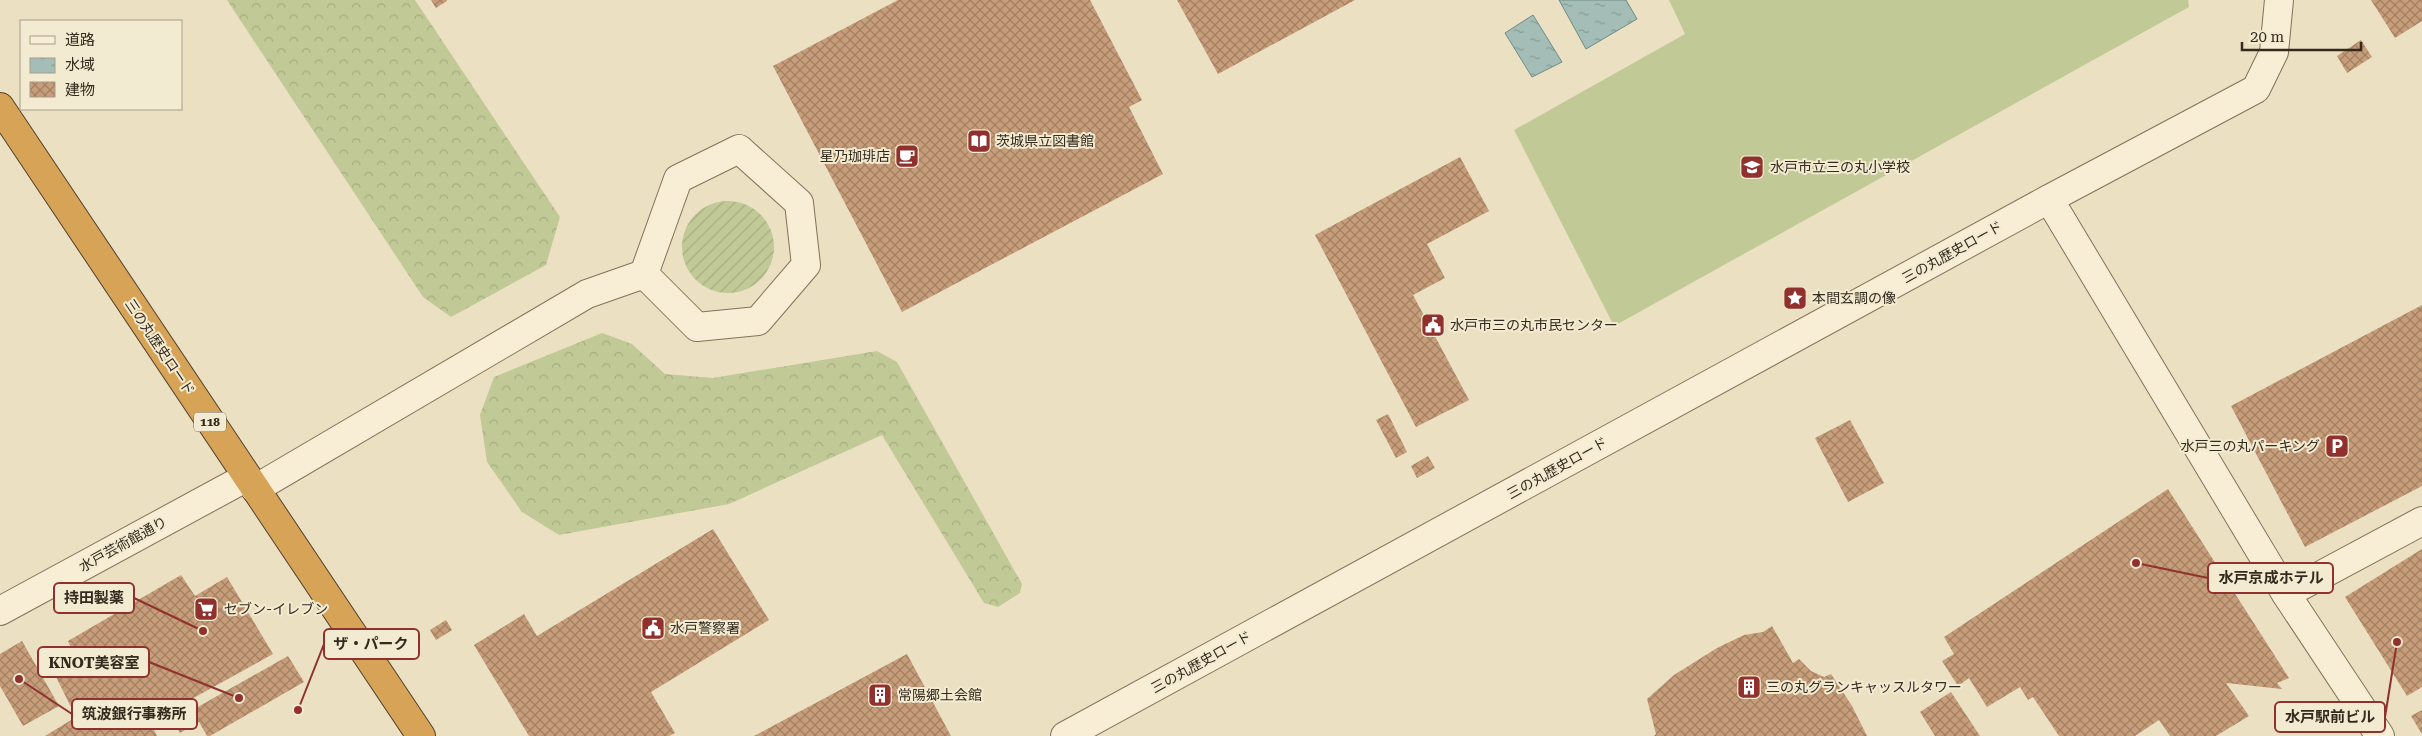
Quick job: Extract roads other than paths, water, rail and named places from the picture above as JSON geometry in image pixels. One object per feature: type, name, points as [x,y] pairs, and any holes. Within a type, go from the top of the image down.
[{"type":"highway","name":"三の丸歴史ロード","points":[[0,107],[421,736]]},
{"type":"street","name":"三の丸歴史ロード","points":[[1065,736],[2049,199],[2256,89],[2274,52],[2279,0]]},
{"type":"street","points":[[739,148],[799,203],[806,264],[758,321],[697,326],[644,274],[678,179],[739,148]]},
{"type":"street","points":[[2049,199],[2286,594],[2380,736]]},
{"type":"street","name":"水戸芸術館通り","points":[[0,611],[251,483],[587,294],[644,274]]},
{"type":"street","points":[[2286,594],[2422,521]]},
{"type":"water","points":[[1559,0],[1626,0],[1637,19],[1586,49]]},
{"type":"water","points":[[1533,15],[1562,62],[1532,77],[1505,33]]},
{"type":"place","name":"茨城県立図書館","points":[[979,141]]},
{"type":"place","name":"星乃珈琲店","points":[[907,156]]},
{"type":"place","name":"水戸市立三の丸小学校","points":[[1752,167]]},
{"type":"place","name":"本間玄調の像","points":[[1795,298]]},
{"type":"place","name":"水戸市三の丸市民センター","points":[[1433,325]]},
{"type":"place","name":"水戸三の丸パーキング","points":[[2337,446]]},
{"type":"place","name":"水戸京成ホテル","points":[[2136,563]]},
{"type":"place","name":"セブン-イレブン","points":[[206,609]]},
{"type":"place","name":"水戸警察署","points":[[653,628]]},
{"type":"place","name":"持田製薬","points":[[203,631]]},
{"type":"place","name":"水戸駅前ビル","points":[[2397,642]]},
{"type":"place","name":"筑波銀行事務所","points":[[19,679]]},
{"type":"place","name":"三の丸グランキャッスルタワー","points":[[1749,687]]},
{"type":"place","name":"常陽郷土会館","points":[[880,695]]},
{"type":"place","name":"KNOT美容室","points":[[239,698]]},
{"type":"place","name":"ザ・パーク","points":[[298,710]]}]
